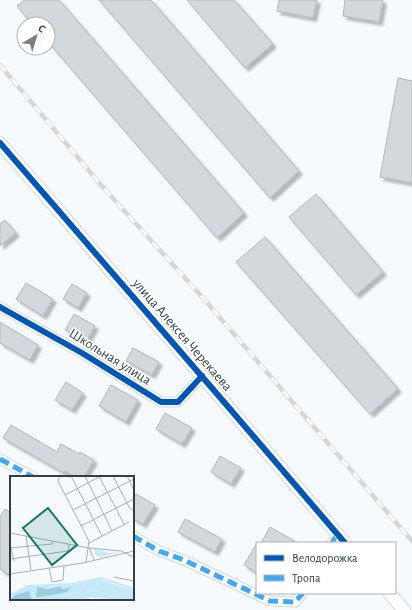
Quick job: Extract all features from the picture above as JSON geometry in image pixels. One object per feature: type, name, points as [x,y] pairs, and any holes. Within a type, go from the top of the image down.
[{"type":"street","name":"улица Алексея Черекаева","points":[[0,143],[202,376],[338,540]]},
{"type":"street","name":"Школьная улица","points":[[0,307],[82,353],[161,402],[178,402],[202,376]]},
{"type":"street","points":[[0,459],[31,476]]},
{"type":"street","points":[[134,537],[159,551],[184,560],[270,601],[295,602],[302,594]]},
{"type":"street","points":[[390,594],[404,610]]},
{"type":"building","points":[[24,0],[59,0],[244,213],[217,238],[56,51],[56,16],[25,16],[17,6]]},
{"type":"building","points":[[99,0],[151,0],[299,171],[270,198]]},
{"type":"building","points":[[187,0],[234,0],[273,44],[245,68]]},
{"type":"building","points":[[279,0],[317,0],[313,18],[277,11]]},
{"type":"building","points":[[345,0],[383,0],[379,22],[343,16]]},
{"type":"building","points":[[398,78],[412,81],[412,183],[380,177]]},
{"type":"building","points":[[316,194],[383,272],[356,295],[289,217]]},
{"type":"building","points":[[5,220],[16,233],[0,246],[0,224]]},
{"type":"building","points":[[265,237],[398,389],[370,414],[236,262]]},
{"type":"building","points":[[26,283],[53,299],[43,316],[16,299]]},
{"type":"building","points":[[72,284],[87,293],[78,308],[63,299]]},
{"type":"building","points":[[74,314],[95,326],[86,342],[65,330]]},
{"type":"building","points":[[0,322],[38,345],[30,360],[0,343]]},
{"type":"building","points":[[133,348],[159,362],[152,375],[126,361]]},
{"type":"building","points":[[66,382],[83,393],[72,410],[55,400]]},
{"type":"building","points":[[111,385],[138,400],[126,422],[99,406]]},
{"type":"building","points":[[165,413],[192,428],[182,444],[156,429]]},
{"type":"building","points":[[11,425],[57,452],[61,444],[94,460],[85,476],[73,476],[65,471],[64,473],[3,438]]},
{"type":"building","points":[[220,456],[241,468],[231,484],[211,472]]},
{"type":"building","points":[[136,494],[155,505],[143,524],[134,520],[134,497]]},
{"type":"building","points":[[5,509],[10,512],[10,575],[0,569],[0,517]]},
{"type":"building","points":[[185,519],[222,539],[215,552],[178,532]]},
{"type":"building","points":[[270,527],[296,542],[262,542]]},
{"type":"building","points":[[256,545],[256,572],[244,565]]},
{"type":"railway","points":[[0,65],[101,185],[203,298],[412,541]]},
{"type":"marked path","points":[[0,459],[31,476]]},
{"type":"marked path","points":[[333,542],[337,534]]},
{"type":"marked path","points":[[134,537],[159,551],[184,560],[270,601],[295,602],[302,594]]},
{"type":"cycle path","points":[[0,143],[344,542]]},
{"type":"cycle path","points":[[0,307],[82,353],[161,402],[178,402],[202,376]]}]
